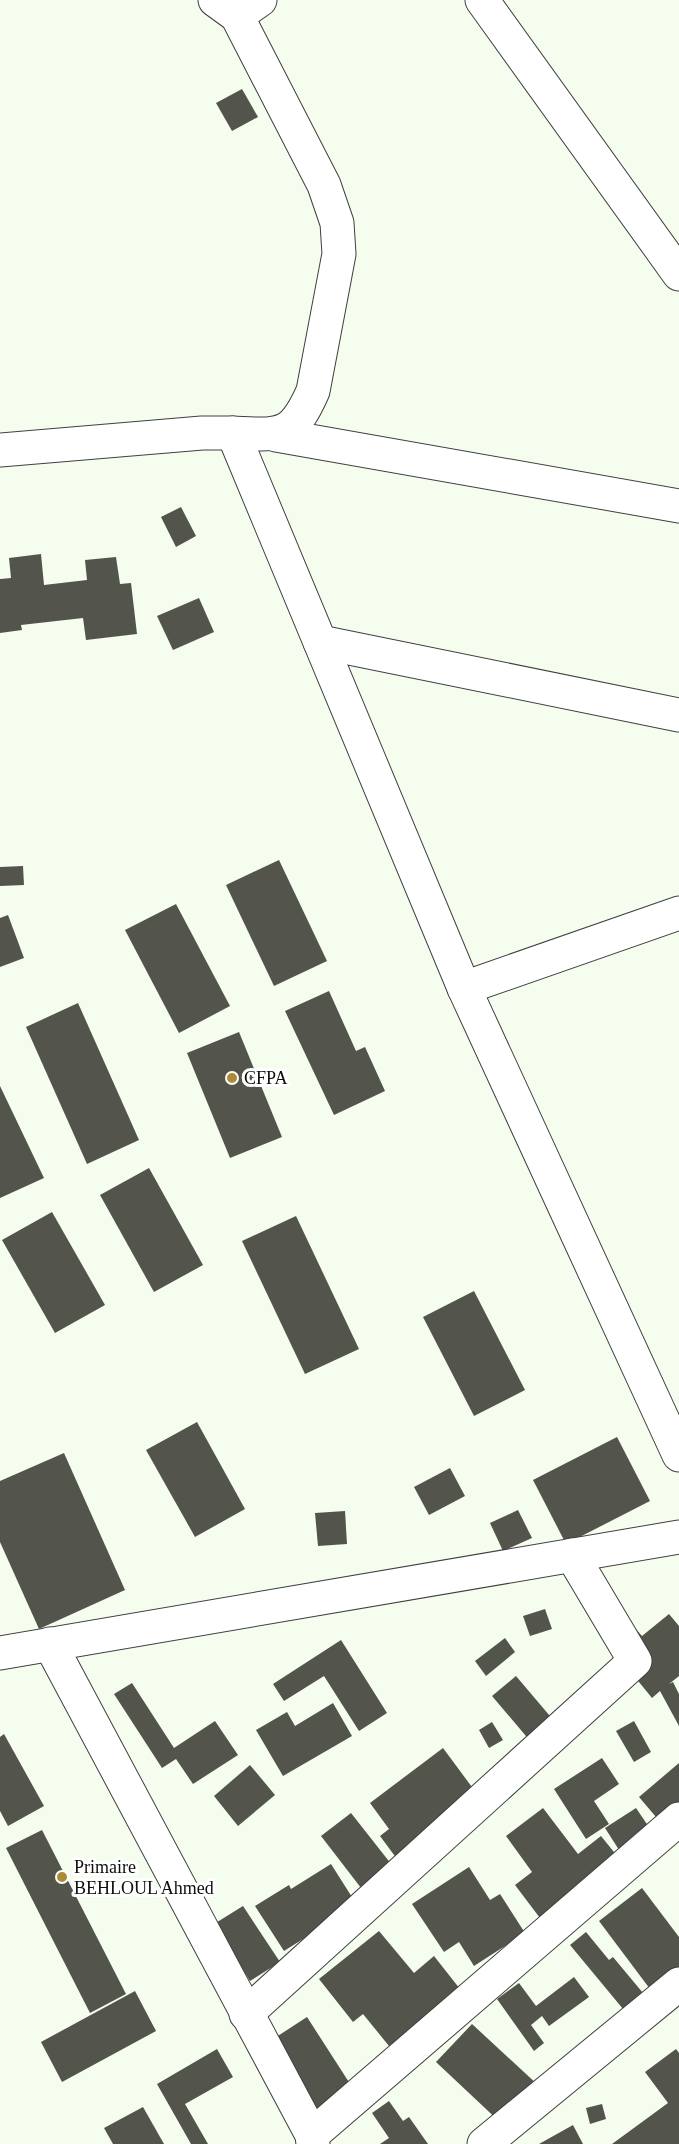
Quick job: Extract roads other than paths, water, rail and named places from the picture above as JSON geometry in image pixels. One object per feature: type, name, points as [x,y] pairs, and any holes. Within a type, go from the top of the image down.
[{"type":"street","points":[[482,0],[679,274]]},
{"type":"street","points":[[238,5],[324,185],[337,223],[339,254],[313,391],[294,424],[276,435]]},
{"type":"street","points":[[0,450],[202,433],[276,435],[679,506]]},
{"type":"street","points":[[233,433],[464,988],[679,1455]]},
{"type":"street","points":[[320,642],[679,715]]},
{"type":"street","points":[[464,988],[679,913]]},
{"type":"street","points":[[0,1653],[679,1537]]},
{"type":"street","points":[[246,2014],[635,1661],[572,1555]]},
{"type":"street","points":[[50,1644],[312,2140],[679,1819]]},
{"type":"street","points":[[484,2144],[679,1984]]},
{"type":"place","name":"CFPA","points":[[232,1078]]},
{"type":"place","name":"Primaire BEHLOUL Ahmed","points":[[62,1877]]}]
